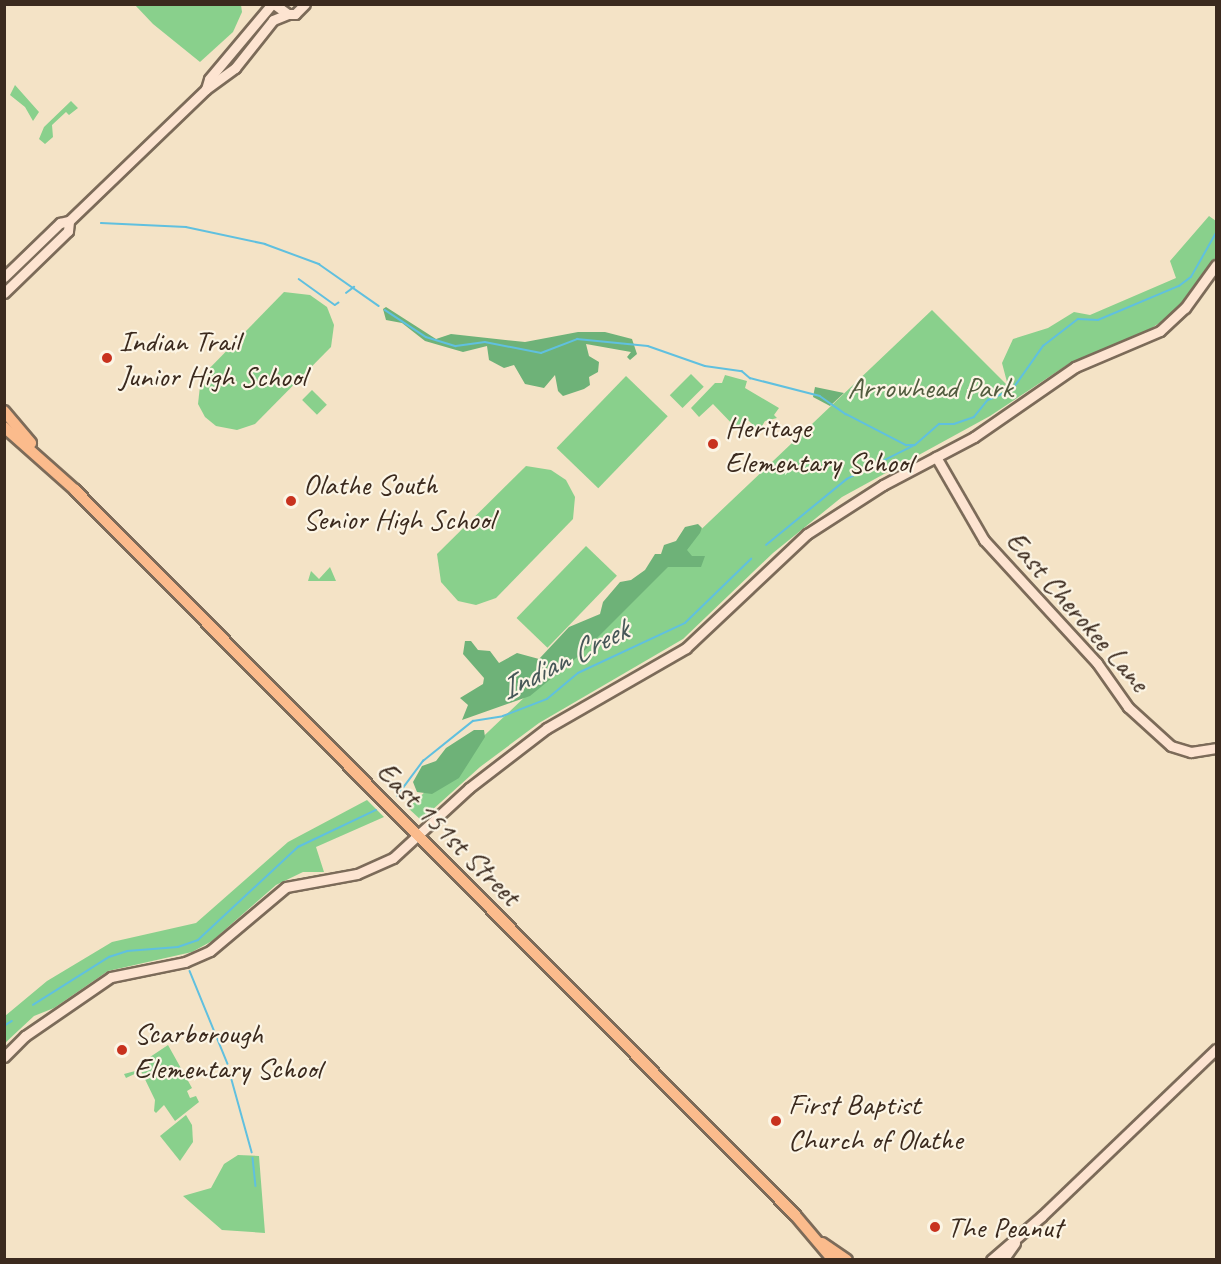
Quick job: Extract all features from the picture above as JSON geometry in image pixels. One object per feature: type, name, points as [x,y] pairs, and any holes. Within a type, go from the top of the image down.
[{"type":"main road","name":"East 151st Street","points":[[4,411],[43,458],[821,1242],[847,1260]]},
{"type":"main road","name":"East 151st Street","points":[[4,427],[43,458]]},
{"type":"main road","name":"East 151st Street","points":[[821,1242],[833,1260]]},
{"type":"street","points":[[206,89],[209,79],[273,4],[288,14]]},
{"type":"street","points":[[4,277],[60,223],[69,221],[206,89],[235,68],[273,20],[288,14],[295,14],[305,4]]},
{"type":"street","points":[[4,293],[67,232],[69,221]]},
{"type":"street","points":[[4,1058],[26,1036],[111,977],[191,960],[216,946],[286,887],[372,869],[393,858],[469,788],[547,728],[686,648],[807,534],[853,502],[996,424],[1075,367],[1160,330],[1185,308],[1216,265]]},
{"type":"street","name":"East Cherokee Lane","points":[[936,457],[961,506],[995,554],[1097,663],[1128,707],[1171,746],[1191,752],[1216,748]]},
{"type":"street","points":[[991,1260],[1018,1238],[1216,1049]]},
{"type":"street","points":[[1004,1260],[1018,1238]]},
{"type":"green space","points":[[135,5],[241,5],[242,12],[233,32],[200,62],[153,24]]},
{"type":"green space","points":[[15,85],[39,112],[33,121],[25,107],[10,95]]},
{"type":"green space","points":[[71,101],[78,108],[69,115],[66,112],[52,125],[53,137],[45,144],[39,139],[44,127]]},
{"type":"green space","name":"Arrowhead Park","points":[[1209,216],[1216,221],[1216,257],[1194,290],[1167,318],[1147,331],[1070,363],[990,416],[842,497],[773,553],[683,639],[539,723],[480,767],[421,820],[408,808],[932,310],[1008,386],[1002,363],[1013,339],[1048,328],[1074,312],[1090,315],[1176,278],[1170,261]]},
{"type":"green space","points":[[284,292],[310,295],[327,307],[334,325],[331,347],[255,424],[237,430],[216,426],[205,417],[198,404],[201,377]]},
{"type":"green space","points":[[386,307],[436,339],[451,334],[525,342],[578,332],[605,332],[632,339],[637,354],[630,360],[627,357],[631,352],[586,344],[589,356],[599,362],[598,372],[589,377],[590,385],[563,396],[558,391],[555,375],[544,388],[525,384],[514,365],[504,368],[489,360],[487,346],[463,352],[425,341],[402,323],[386,320],[383,309]]},
{"type":"green space","points":[[691,374],[704,387],[683,408],[670,395]]},
{"type":"green space","points":[[725,375],[747,381],[745,388],[779,408],[774,415],[777,418],[765,421],[759,431],[747,419],[737,429],[713,404],[699,417],[691,408],[715,383],[722,383]]},
{"type":"green space","points":[[626,376],[668,416],[598,488],[557,448]]},
{"type":"green space","points":[[815,387],[844,393],[830,406],[813,397]]},
{"type":"green space","points":[[312,390],[327,405],[317,415],[302,400]]},
{"type":"green space","points":[[526,466],[551,470],[566,480],[575,497],[573,519],[496,598],[476,605],[458,601],[441,582],[437,554]]},
{"type":"green space","points":[[698,524],[702,528],[700,533],[687,550],[692,556],[705,556],[701,567],[668,567],[581,654],[530,696],[462,720],[468,705],[460,698],[483,684],[484,678],[463,654],[465,641],[471,641],[478,650],[490,651],[499,663],[517,653],[539,659],[569,627],[600,614],[603,602],[620,582],[631,580],[645,570],[655,554],[661,554],[664,545],[676,541],[685,527]]},
{"type":"green space","points":[[586,546],[617,576],[547,648],[517,618]]},
{"type":"green space","points":[[330,567],[336,581],[308,581],[311,571],[319,579]]},
{"type":"green space","points":[[474,730],[484,730],[485,737],[459,778],[432,794],[417,792],[413,782],[422,766],[436,761],[446,748]]},
{"type":"green space","points":[[367,800],[384,817],[316,847],[324,872],[303,872],[276,885],[212,941],[192,952],[108,971],[54,1008],[34,1016],[5,1043],[5,1016],[47,981],[112,942],[196,923],[288,842]]},
{"type":"green space","points":[[168,1045],[192,1088],[187,1091],[190,1098],[196,1096],[199,1102],[175,1121],[164,1105],[156,1113],[154,1111],[155,1100],[141,1071],[126,1078],[124,1074],[150,1067],[147,1059]]},
{"type":"green space","points":[[186,1115],[192,1125],[193,1142],[180,1161],[160,1136]]},
{"type":"green space","points":[[238,1155],[259,1156],[265,1233],[222,1230],[183,1196],[211,1188],[224,1164]]},
{"type":"waterway","points":[[101,223],[186,227],[265,244],[319,264],[379,306]]},
{"type":"waterway","name":"Indian Creek","points":[[766,545],[847,479],[915,445],[939,424],[954,424],[974,417],[988,400],[1012,390],[1043,346],[1078,319],[1098,320],[1179,286],[1191,277],[1216,233]]},
{"type":"waterway","points":[[299,279],[335,305],[338,303]]},
{"type":"waterway","points":[[346,293],[354,287]]},
{"type":"waterway","points":[[385,310],[426,337],[456,346],[485,342],[541,353],[577,339],[648,346],[705,366],[742,371],[750,378],[820,396],[846,414],[906,445],[915,445]]},
{"type":"waterway","name":"Indian Creek","points":[[397,796],[423,761],[473,721],[503,716],[547,699],[578,673],[685,623],[751,559]]},
{"type":"waterway","name":"Indian Creek","points":[[33,1005],[109,957],[127,951],[178,947],[198,940],[298,847],[376,810]]},
{"type":"waterway","points":[[190,971],[228,1064]]},
{"type":"waterway","name":"Indian Creek","points":[[4,1026],[12,1021]]},
{"type":"waterway","points":[[232,1080],[252,1152]]},
{"type":"waterway","points":[[253,1158],[256,1186]]},
{"type":"place","name":"Indian Trail Junior High School","points":[[107,358]]},
{"type":"place","name":"Heritage Elementary School","points":[[713,444]]},
{"type":"place","name":"Olathe South Senior High School","points":[[291,501]]},
{"type":"place","name":"Scarborough Elementary School","points":[[122,1050]]},
{"type":"place","name":"First Baptist Church of Olathe","points":[[776,1121]]},
{"type":"place","name":"The Peanut","points":[[935,1227]]}]
